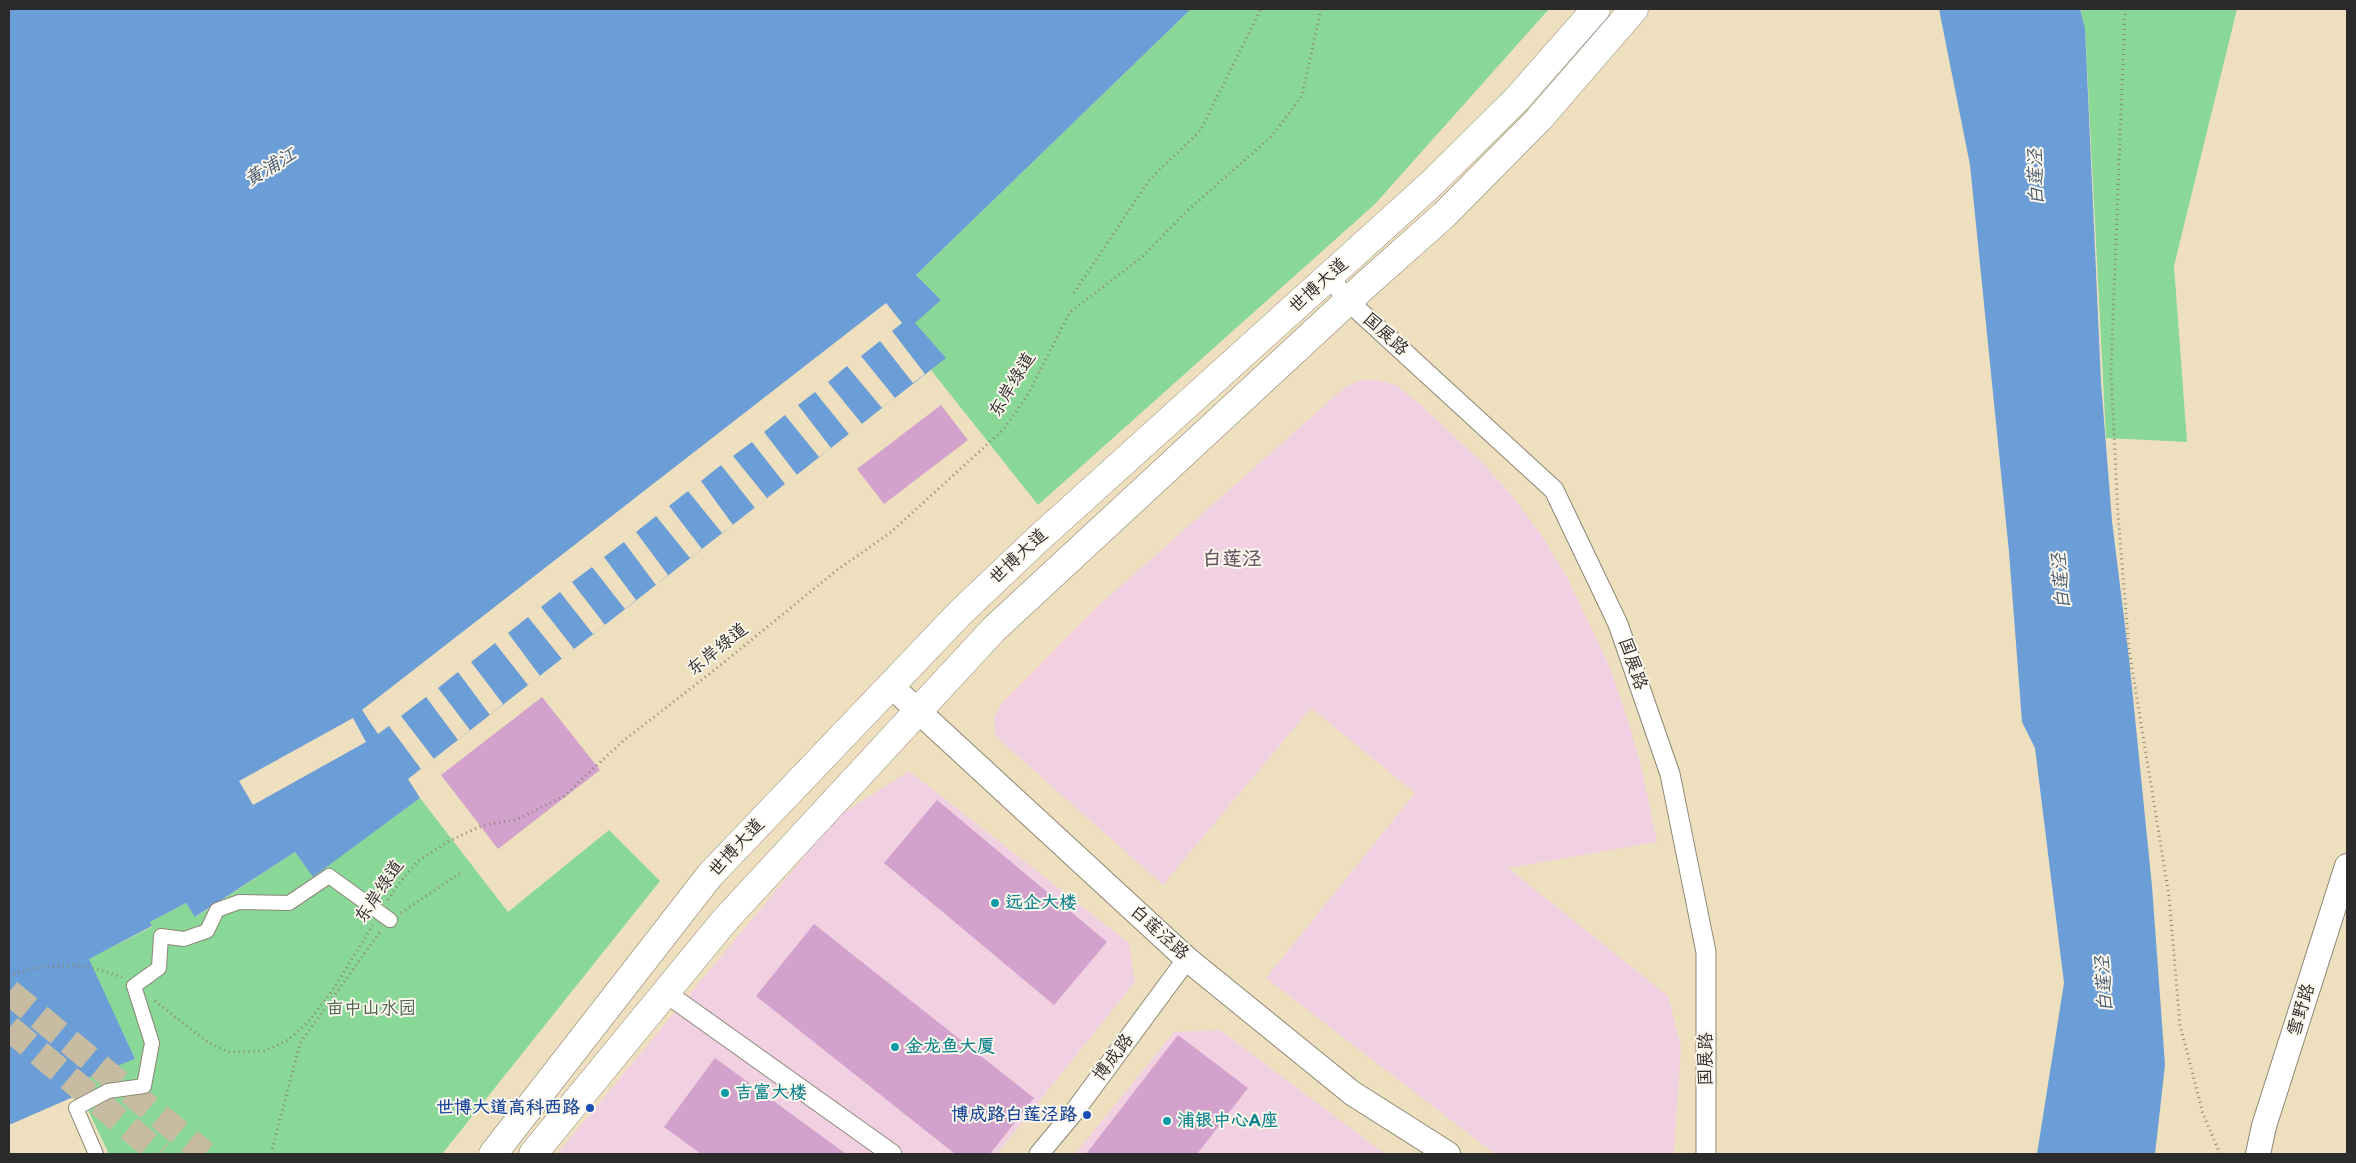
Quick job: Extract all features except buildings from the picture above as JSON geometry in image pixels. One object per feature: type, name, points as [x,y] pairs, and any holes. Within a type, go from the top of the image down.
[{"type":"main road","name":"世博大道","points":[[493,1154],[710,875],[961,612],[1037,540],[1430,185],[1516,100],[1596,9]]},
{"type":"main road","name":"世博大道","points":[[533,1154],[725,920],[994,629],[1444,214],[1539,119],[1634,9]]},
{"type":"street","name":"国展路","points":[[1330,276],[1348,301],[1554,490],[1618,624],[1670,774],[1706,952],[1706,1154]]},
{"type":"street","name":"白莲泾路","points":[[891,686],[1187,959],[1352,1093],[1448,1154]]},
{"type":"street","name":"雪野路","points":[[2258,1154],[2264,1126],[2347,866]]},
{"type":"street","points":[[96,1154],[76,1108],[108,1092],[144,1086],[152,1043],[134,986],[131,982],[159,968],[161,936],[184,939],[207,931],[217,910],[239,902],[289,903],[329,876],[385,917]]},
{"type":"street","name":"博成路","points":[[1039,1154],[1074,1112],[1187,959]]},
{"type":"street","points":[[666,993],[892,1154]]},
{"type":"path","points":[[1074,293],[1150,179],[1200,131],[1260,9]]},
{"type":"path","name":"东岸绿道","points":[[9,976],[35,968],[72,965],[100,970],[131,982],[206,1041],[228,1052],[264,1051],[288,1040],[307,1023],[385,917],[396,886],[418,861],[449,841],[481,826],[518,819],[564,796],[623,741],[718,668],[837,570],[890,533],[1003,430],[1027,396],[1070,312],[1142,257],[1188,210],[1271,137],[1302,96],[1320,9]]},
{"type":"path","points":[[2125,9],[2111,370],[2118,515],[2129,649],[2169,896],[2180,1025],[2203,1114],[2220,1154]]},
{"type":"path","points":[[271,1154],[300,1043],[376,936],[385,917],[464,872]]},
{"type":"shaded area","points":[[1360,380],[1378,380],[1396,385],[1420,404],[1485,465],[1513,497],[1542,536],[1567,577],[1609,665],[1629,723],[1643,774],[1657,842],[1508,868],[1668,996],[1681,1047],[1674,1154],[1495,1154],[1266,978],[1415,793],[1311,708],[1163,885],[995,736],[994,717],[1002,703],[1097,607],[1344,388]]},
{"type":"shaded area","points":[[909,771],[1129,943],[1135,982],[997,1154],[557,1154],[837,817]]},
{"type":"shaded area","points":[[1220,1030],[1385,1154],[1075,1154],[1174,1032]]},
{"type":"green space","points":[[1191,9],[1549,9],[1375,204],[1038,505],[931,370],[945,357],[914,323],[941,300],[916,275]]},
{"type":"green space","points":[[2080,9],[2237,9],[2174,266],[2187,442],[2106,438],[2085,28]]},
{"type":"green space","name":"亩中山水园","points":[[420,798],[508,912],[609,830],[660,881],[442,1154],[109,1154],[75,1083],[135,1059],[88,959],[152,927],[150,922],[186,903],[196,917],[295,852],[313,876]]},
{"type":"water","name":"黄浦江","points":[[9,9],[1191,9],[916,275],[941,300],[915,323],[946,358],[408,779],[420,798],[313,877],[295,852],[195,917],[186,903],[150,922],[152,926],[89,959],[135,1059],[75,1083],[80,1094],[9,1125]]},
{"type":"water","points":[[1939,9],[2080,9],[2085,28],[2101,382],[2112,521],[2129,658],[2152,886],[2165,1065],[2155,1154],[2037,1154],[2064,983],[2035,748],[2022,722],[2009,552],[1970,165]]},
{"type":"pier","points":[[886,303],[902,323],[892,331],[925,374],[913,383],[880,341],[861,356],[895,398],[882,408],[847,366],[828,382],[862,424],[849,434],[815,392],[798,405],[831,448],[819,457],[785,415],[764,432],[797,475],[785,484],[752,442],[733,456],[767,498],[755,508],[721,465],[701,481],[733,525],[722,533],[688,491],[669,506],[702,549],[690,558],[656,516],[636,532],[668,575],[656,585],[624,542],[604,557],[636,600],[625,609],[592,567],[572,582],[605,625],[593,634],[560,592],[541,607],[574,649],[562,659],[528,617],[508,633],[540,676],[528,685],[495,643],[471,662],[503,704],[490,715],[458,672],[438,688],[470,730],[458,740],[426,697],[401,716],[434,759],[421,769],[389,726],[378,734],[362,710]]},
{"type":"pier","points":[[353,718],[366,742],[253,805],[239,781]]},
{"type":"tunnel","points":[[9,992],[205,1154]]},
{"type":"tunnel","points":[[9,1028],[160,1154]]},
{"type":"place","name":"远企大楼","points":[[995,903]]},
{"type":"place","name":"金龙鱼大厦","points":[[895,1047]]},
{"type":"place","name":"吉富大楼","points":[[725,1093]]},
{"type":"place","name":"世博大道高科西路","points":[[590,1108]]},
{"type":"place","name":"博成路白莲泾路","points":[[1087,1115]]},
{"type":"place","name":"浦银中心A座","points":[[1167,1121]]},
{"type":"district","name":"白莲泾","points":[[1232,560]]}]
